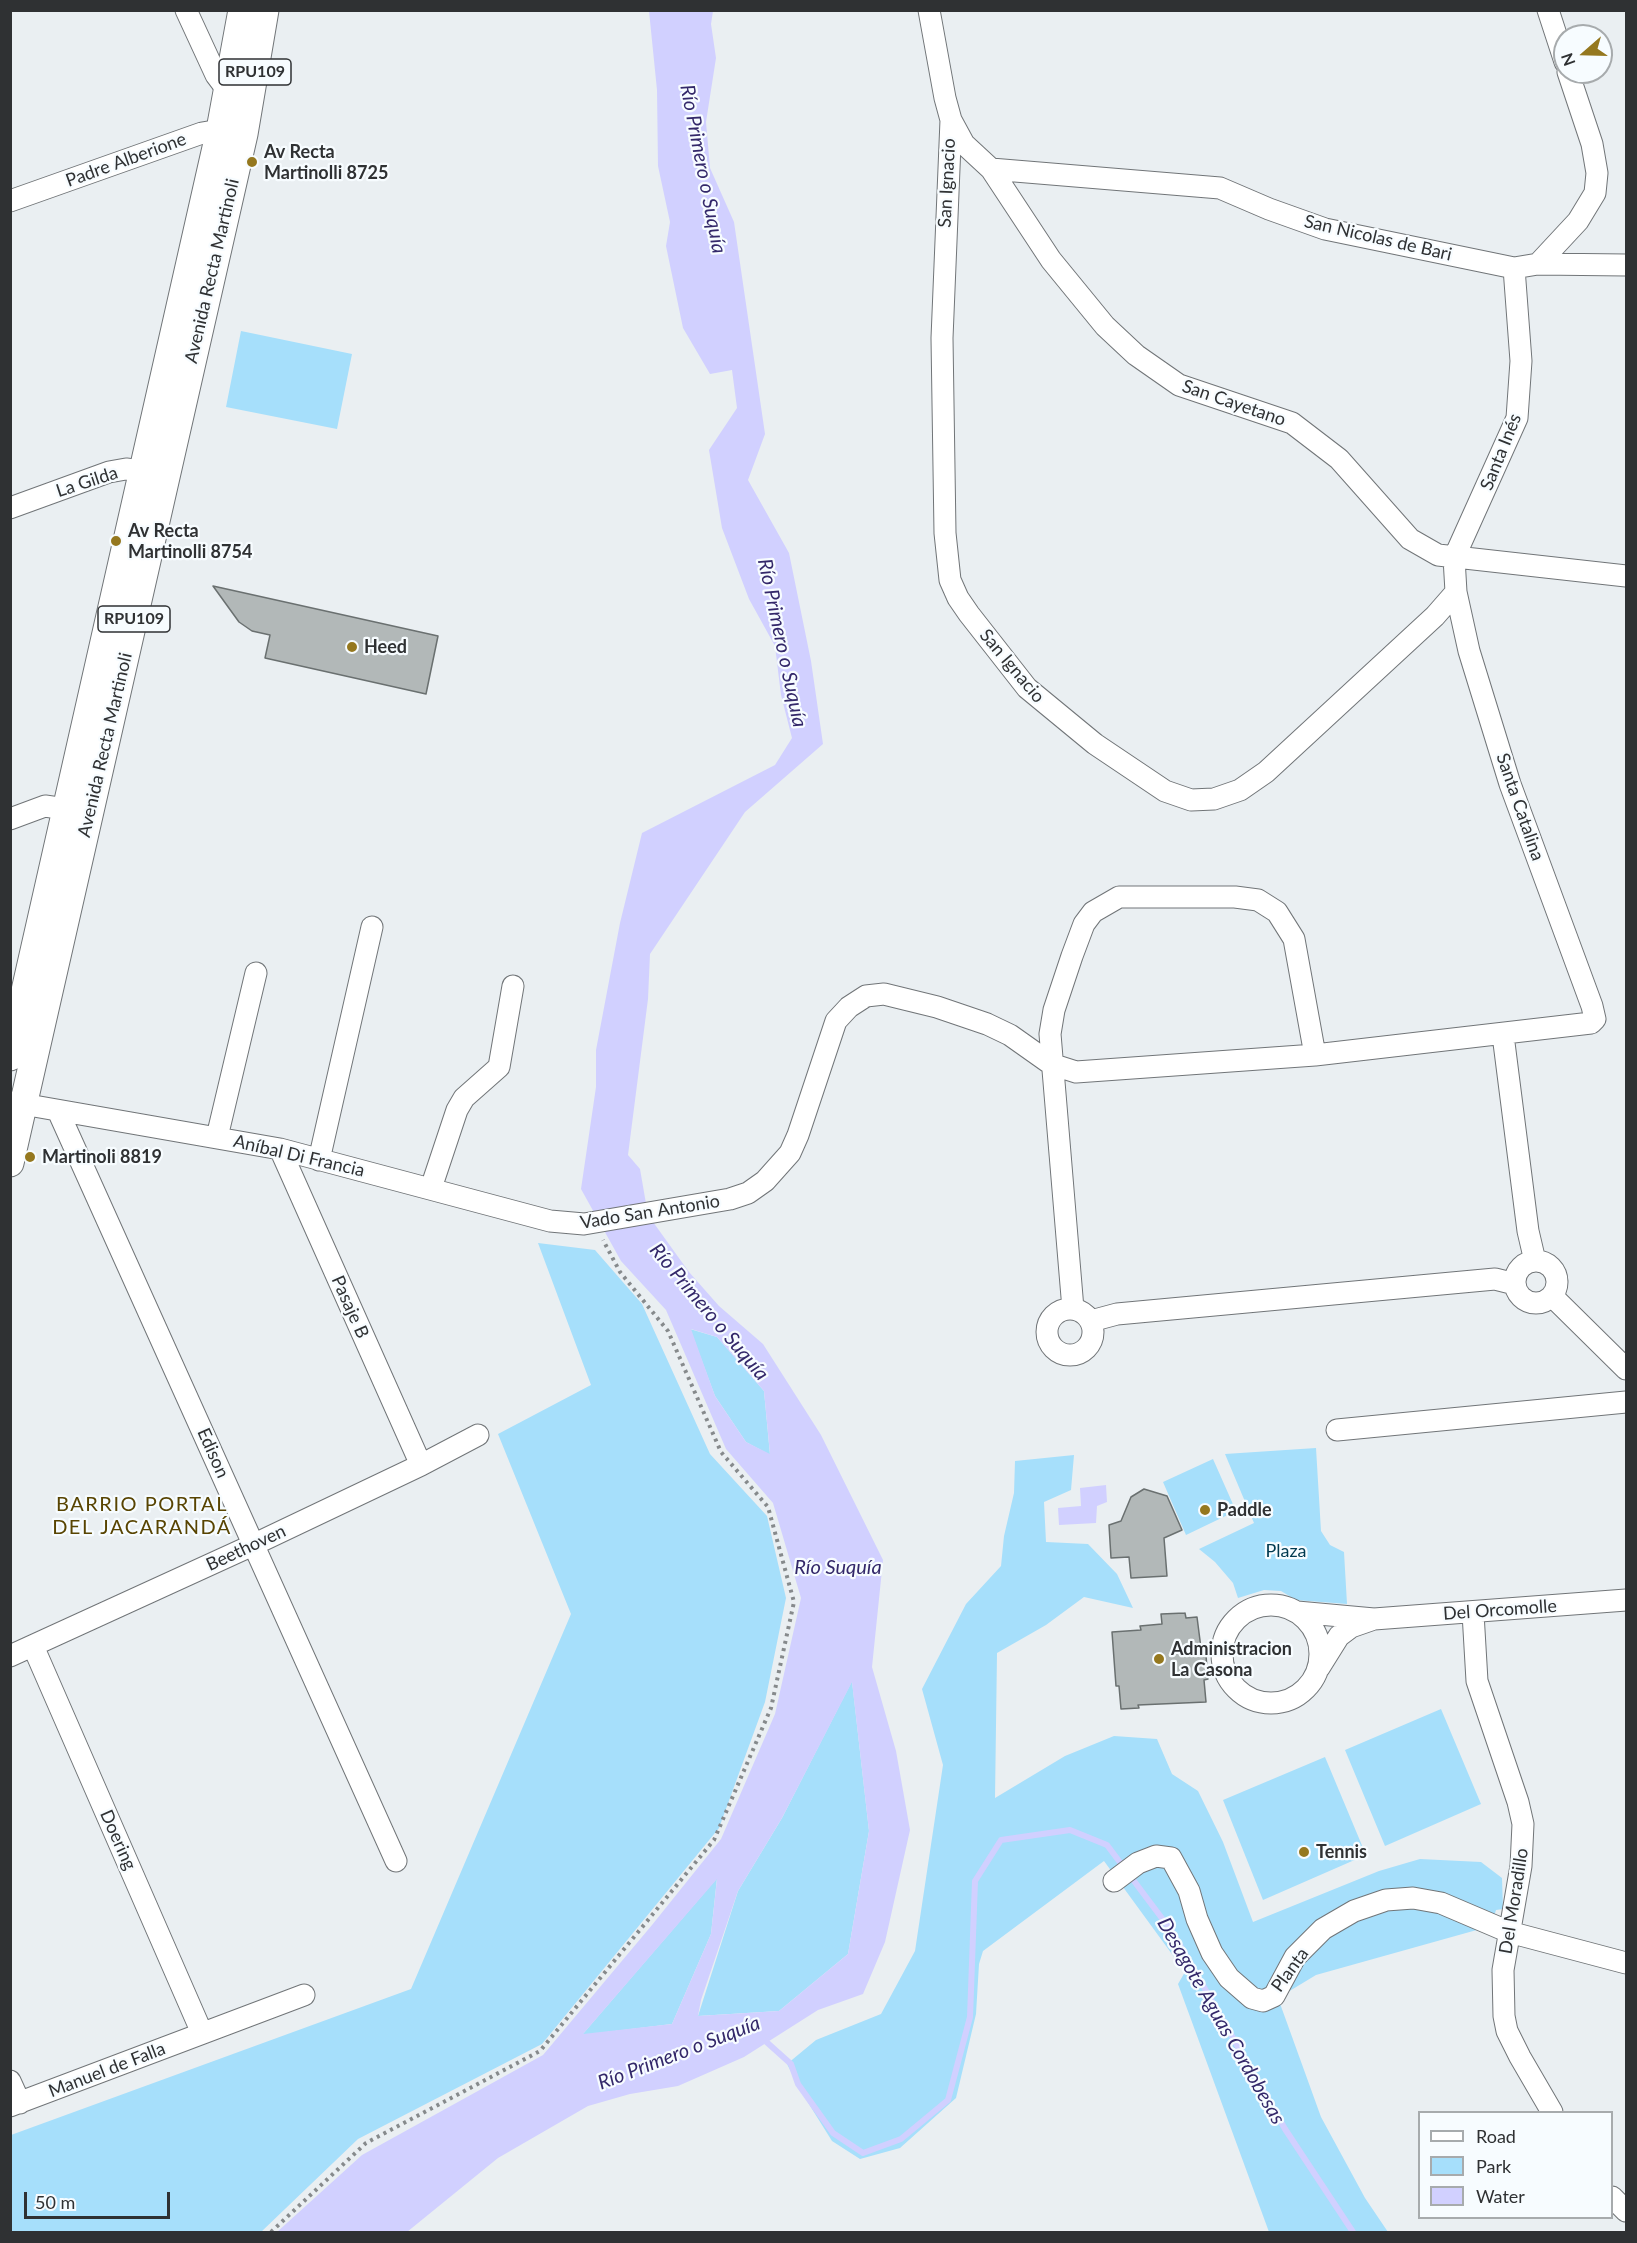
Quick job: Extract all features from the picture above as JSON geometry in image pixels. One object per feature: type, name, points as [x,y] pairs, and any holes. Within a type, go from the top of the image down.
[{"type":"main road","name":"Avenida Recta Martinoli","points":[[240,93],[242,10]]},
{"type":"main road","name":"Avenida Recta Martinoli","points":[[10,1163],[17,1103],[79,811],[240,93],[265,10]]},
{"type":"main road","name":"Avenida Recta Martinoli","points":[[10,1057],[79,811]]},
{"type":"street","points":[[186,10],[216,75],[240,93]]},
{"type":"street","name":"San Cayetano","points":[[929,10],[951,120],[964,144],[991,169],[1051,260],[1105,326],[1136,355],[1179,385],[1292,423],[1339,459],[1410,539],[1437,555],[1626,576]]},
{"type":"street","points":[[1548,10],[1553,25]]},
{"type":"street","points":[[1538,264],[1578,221],[1595,193],[1597,173],[1592,144],[1572,84]]},
{"type":"street","name":"San Ignacio","points":[[951,120],[942,338],[946,560],[958,598],[1027,688],[1086,737],[1165,791],[1191,800],[1214,799],[1240,790],[1266,772],[1435,616],[1456,592]]},
{"type":"street","name":"Padre Alberione","points":[[10,201],[202,133],[232,132]]},
{"type":"street","name":"San Nicolas de Bari","points":[[991,169],[1220,188],[1269,209],[1326,229],[1514,268],[1538,264],[1626,266]]},
{"type":"street","name":"Santa Inés","points":[[1454,558],[1517,418],[1521,361],[1514,268]]},
{"type":"street","name":"La Gilda","points":[[10,508],[110,472],[126,469],[155,473]]},
{"type":"street","points":[[1454,558],[1456,592]]},
{"type":"street","name":"Santa Catalina","points":[[1456,592],[1469,651],[1510,784],[1592,1006],[1594,1019],[1586,1024],[1503,1035]]},
{"type":"street","points":[[10,819],[45,806],[79,811]]},
{"type":"street","points":[[1073,1309],[1050,1034],[1054,1010],[1084,924],[1093,912],[1119,897],[1235,897],[1258,900],[1277,912],[1294,939],[1315,1056]]},
{"type":"street","points":[[320,1160],[372,927]]},
{"type":"street","points":[[217,1137],[256,973]]},
{"type":"street","points":[[431,1188],[457,1110],[464,1098],[499,1067],[513,986]]},
{"type":"street","name":"Vado San Antonio","points":[[582,1224],[730,1199],[748,1193],[765,1181],[790,1153],[836,1022],[849,1007],[867,996],[884,994],[937,1006],[987,1024],[1010,1035],[1051,1064]]},
{"type":"street","points":[[1051,1064],[1076,1072],[1315,1056],[1503,1035],[1528,1231],[1535,1261]]},
{"type":"street","name":"Aníbal Di Francia","points":[[17,1103],[280,1149],[550,1221],[582,1224]]},
{"type":"street","name":"Edison","points":[[58,1111],[396,1861]]},
{"type":"street","name":"Pasaje B","points":[[280,1149],[421,1465]]},
{"type":"street","points":[[1535,1261],[1548,1265],[1556,1276],[1557,1284],[1551,1296],[1540,1303],[1526,1301],[1517,1291],[1515,1284],[1518,1271],[1529,1262],[1535,1261]]},
{"type":"street","points":[[1091,1321],[1117,1314],[1495,1279],[1515,1284]]},
{"type":"street","points":[[1551,1296],[1626,1370]]},
{"type":"street","points":[[1073,1309],[1080,1311],[1091,1321],[1093,1336],[1086,1350],[1072,1355],[1057,1351],[1048,1339],[1048,1324],[1058,1312],[1073,1309]]},
{"type":"street","points":[[1337,1430],[1626,1402]]},
{"type":"street","name":"Beethoven","points":[[10,1656],[255,1544],[421,1465],[478,1435]]},
{"type":"street","name":"Del Orcomolle","points":[[1374,1619],[1626,1600]]},
{"type":"street","points":[[1266,1605],[1282,1606],[1297,1612],[1374,1619],[1339,1636],[1309,1686],[1297,1696],[1282,1703],[1266,1704],[1250,1700],[1237,1691],[1224,1670],[1222,1646],[1227,1631],[1236,1618],[1250,1609],[1266,1605]]},
{"type":"street","points":[[1297,1612],[1309,1623],[1317,1638],[1320,1654],[1318,1671]]},
{"type":"street","name":"Del Moradillo","points":[[1473,1612],[1477,1681],[1518,1802],[1523,1824],[1521,1866],[1509,1932],[1503,1995],[1507,2031],[1551,2111]]},
{"type":"street","name":"Doering","points":[[33,1646],[202,2033]]},
{"type":"street","name":"Planta","points":[[1115,1880],[1138,1863],[1156,1856],[1172,1858],[1181,1871],[1197,1919],[1212,1953],[1229,1977],[1252,1998],[1263,2001],[1274,1996],[1295,1957],[1323,1929],[1354,1911],[1386,1900],[1413,1898],[1441,1903],[1509,1932]]},
{"type":"street","points":[[1509,1932],[1626,1963]]},
{"type":"street","name":"Manuel de Falla","points":[[15,2105],[304,1995]]},
{"type":"street","points":[[10,2081],[15,2105]]},
{"type":"street","points":[[1613,2199],[1626,2211]]},
{"type":"path","points":[[271,2232],[366,2143],[540,2051],[714,1840],[771,1708],[794,1602],[768,1507],[721,1452],[668,1331],[582,1224]]},
{"type":"green space","points":[[241,331],[352,354],[337,429],[226,407]]},
{"type":"green space","points":[[538,1243],[595,1250],[642,1304],[710,1454],[767,1516],[786,1598],[765,1702],[719,1828],[542,2044],[358,2139],[261,2232],[11,2232],[11,2135],[411,1989],[571,1614],[498,1434],[591,1385]]},
{"type":"green space","points":[[690,1329],[717,1337],[764,1391],[770,1455],[746,1442],[715,1396]]},
{"type":"green space","name":"Plaza","points":[[1316,1448],[1321,1531],[1330,1545],[1344,1552],[1347,1604],[1296,1600],[1281,1591],[1264,1590],[1238,1598],[1233,1583],[1215,1562],[1199,1549],[1254,1523],[1225,1454]]},
{"type":"green space","points":[[1074,1455],[1071,1490],[1044,1502],[1046,1542],[1088,1544],[1117,1574],[1133,1608],[1084,1597],[1046,1625],[997,1653],[995,1798],[1065,1756],[1114,1736],[1157,1739],[1172,1774],[1198,1791],[1223,1842],[1253,1922],[1379,1871],[1420,1859],[1481,1862],[1502,1878],[1503,1909],[1496,1910],[1491,1926],[1316,1975],[1278,1998],[1321,2117],[1365,2198],[1388,2232],[1269,2232],[1178,1984],[1185,1972],[1104,1861],[983,1951],[979,1964],[976,2014],[956,2098],[900,2148],[860,2159],[832,2141],[787,2064],[816,2040],[881,2014],[915,1951],[943,1765],[922,1689],[966,1604],[1001,1566],[1004,1536],[1014,1493],[1015,1461]]},
{"type":"green space","points":[[1213,1459],[1236,1511],[1186,1535],[1163,1482]]},
{"type":"green space","points":[[852,1681],[869,1831],[848,1954],[779,2011],[698,2016],[738,1891],[782,1818]]},
{"type":"green space","points":[[1441,1709],[1481,1804],[1385,1846],[1345,1750]]},
{"type":"green space","points":[[1325,1757],[1366,1855],[1263,1900],[1223,1800]]},
{"type":"green space","points":[[717,1878],[711,1934],[672,2024],[582,2035]]},
{"type":"water","name":"Río Suquía","points":[[649,11],[713,11],[711,24],[716,58],[706,122],[710,168],[734,222],[765,434],[748,480],[789,553],[811,661],[823,744],[745,812],[650,954],[648,999],[628,1155],[640,1169],[648,1215],[689,1272],[719,1306],[763,1344],[821,1435],[883,1560],[872,1667],[896,1751],[910,1830],[885,1942],[863,1994],[818,2010],[744,2057],[678,2086],[630,2094],[588,2106],[498,2158],[407,2232],[277,2232],[362,2155],[543,2055],[652,1925],[721,1839],[775,1714],[801,1598],[773,1503],[726,1449],[666,1310],[621,1261],[581,1189],[596,1087],[596,1050],[620,923],[642,833],[775,765],[792,738],[781,695],[775,646],[749,599],[722,528],[709,450],[737,408],[732,370],[710,374],[683,328],[666,246],[670,222],[658,166],[657,90]],"holes":[[[691,1329],[717,1337],[764,1391],[770,1454],[746,1442],[715,1396]],[[852,1682],[869,1831],[848,1954],[779,2011],[698,2016],[701,2000],[738,1891],[782,1818]],[[717,1879],[711,1934],[672,2024],[583,2034]]]},
{"type":"water","points":[[1106,1485],[1107,1502],[1097,1506],[1096,1523],[1059,1525],[1058,1508],[1081,1506],[1080,1488]]},
{"type":"building","name":"Heed","points":[[213,586],[438,636],[426,694],[265,658],[270,635],[252,631],[239,622]]},
{"type":"building","points":[[1144,1489],[1167,1496],[1182,1530],[1164,1538],[1167,1576],[1131,1578],[1129,1557],[1111,1558],[1109,1525],[1121,1521],[1131,1497]]},
{"type":"building","name":"Administracion La Casona","points":[[1185,1613],[1186,1618],[1197,1617],[1202,1656],[1206,1656],[1208,1679],[1204,1680],[1206,1702],[1138,1705],[1139,1708],[1121,1709],[1119,1686],[1116,1686],[1112,1632],[1141,1630],[1140,1626],[1162,1624],[1161,1614]]},
{"type":"waterway","name":"Desagote Aguas Cordobesas","points":[[762,2038],[791,2064],[798,2084],[833,2133],[863,2153],[901,2139],[948,2100],[970,2017],[975,1881],[1001,1840],[1070,1830],[1107,1845],[1173,1933],[1285,2129],[1353,2232]]},
{"type":"place","name":"Av Recta Martinolli 8725","points":[[252,162]]},
{"type":"place","name":"Av Recta Martinolli 8754","points":[[116,541]]},
{"type":"place","name":"Heed","points":[[352,647]]},
{"type":"place","name":"Martinoli 8819","points":[[30,1157]]},
{"type":"place","name":"Paddle","points":[[1205,1510]]},
{"type":"place","name":"Administracion La Casona","points":[[1159,1659]]},
{"type":"place","name":"Tennis","points":[[1304,1852]]},
{"type":"district","name":"BARRIO PORTAL DEL JACARANDÁ","points":[[142,1516]]},
{"type":"water label","name":"Río Primero o Suquía","points":[[703,169]]},
{"type":"water label","name":"Río Primero o Suquía","points":[[782,643]]},
{"type":"water label","name":"Río Primero o Suquía","points":[[709,1312]]},
{"type":"water label","name":"Río Primero o Suquía","points":[[679,2053]]}]
